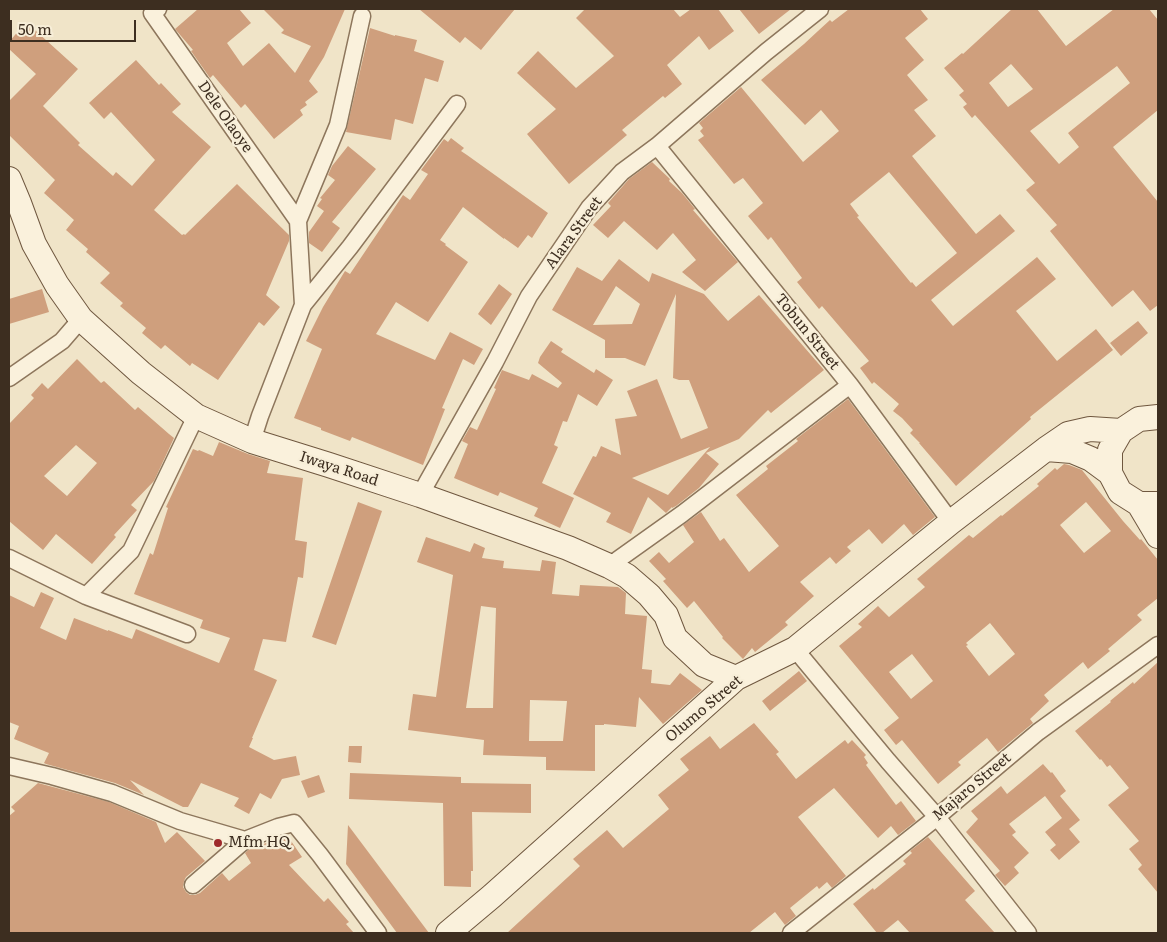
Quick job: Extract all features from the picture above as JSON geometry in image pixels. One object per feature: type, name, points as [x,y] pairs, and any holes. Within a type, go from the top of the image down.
[{"type":"street","name":"Alara Street","points":[[420,495],[495,362],[529,296],[589,208],[622,172],[657,146],[766,52],[820,9]]},
{"type":"street","name":"Dele Olaoye","points":[[155,11],[298,221]]},
{"type":"street","points":[[303,304],[298,221],[338,125],[362,16]]},
{"type":"street","points":[[252,442],[260,416],[303,304],[350,247],[457,104]]},
{"type":"street","name":"Tobun Street","points":[[657,146],[850,385],[951,522]]},
{"type":"street","name":"Iwaya Road","points":[[9,179],[20,203],[34,244],[57,285],[80,319],[141,373],[196,416],[252,442],[420,495],[568,548],[609,566],[627,576],[649,595],[666,615],[675,638],[704,665],[736,678]]},
{"type":"street","points":[[9,378],[62,341],[80,319]]},
{"type":"street","points":[[609,566],[682,514],[850,385]]},
{"type":"street","points":[[86,596],[131,551],[196,416]]},
{"type":"street","points":[[1110,473],[1110,450],[1121,431],[1139,419],[1158,417]]},
{"type":"street","name":"Olumo Street","points":[[448,933],[499,890],[736,678],[795,649],[951,522],[1068,434],[1090,429],[1121,431]]},
{"type":"street","points":[[1046,449],[1072,451],[1091,459],[1110,473],[1120,492],[1149,504],[1158,536]]},
{"type":"street","points":[[9,558],[86,596],[187,634]]},
{"type":"street","name":"Majaro Street","points":[[791,933],[937,817],[1038,732],[1158,645]]},
{"type":"street","points":[[795,649],[937,817],[1028,933]]},
{"type":"street","points":[[9,766],[112,793],[180,821],[245,840]]},
{"type":"street","points":[[193,885],[245,840],[278,826],[294,823],[343,884],[378,933]]},
{"type":"building","points":[[198,9],[239,9],[251,23],[227,43],[243,66],[269,43],[295,73],[311,46],[281,33],[284,30],[263,9],[345,9],[324,57],[309,81],[318,92],[305,102],[307,105],[300,110],[303,115],[274,139],[245,104],[241,108],[213,75],[210,78],[191,51],[193,50],[175,29]]},
{"type":"building","points":[[419,9],[515,9],[481,50],[465,37],[460,43]]},
{"type":"building","points":[[585,9],[673,9],[680,17],[691,9],[718,9],[734,31],[709,50],[699,36],[667,65],[682,84],[665,98],[663,96],[622,130],[627,135],[569,184],[527,134],[556,109],[517,73],[538,51],[576,88],[614,56],[576,18]]},
{"type":"building","points":[[739,9],[791,9],[759,34]]},
{"type":"building","points":[[849,9],[920,9],[928,19],[905,38],[924,60],[907,75],[928,100],[914,110],[936,136],[912,156],[976,234],[1000,214],[1015,231],[931,300],[953,326],[1037,257],[1056,279],[1016,311],[1057,361],[1096,329],[1113,350],[1030,417],[1031,419],[956,486],[910,433],[913,430],[893,411],[899,404],[874,382],[872,384],[860,368],[869,361],[822,306],[819,309],[797,282],[802,278],[771,237],[768,240],[748,216],[763,203],[743,178],[734,184],[698,140],[704,136],[700,131],[703,128],[699,123],[741,87],[803,162],[839,131],[821,110],[805,125],[761,80],[830,20],[832,22]],"holes":[[[889,172],[957,253],[916,287],[857,217],[859,216],[850,204]]]},
{"type":"building","points":[[1012,9],[1037,9],[1066,46],[1114,9],[1149,9],[1158,20],[1158,110],[1113,147],[1158,202],[1158,305],[1150,311],[1133,290],[1112,307],[1050,231],[1057,225],[1026,190],[1035,183],[975,115],[972,118],[963,107],[967,104],[959,95],[964,91],[944,68],[963,54]],"holes":[[[1011,64],[1033,89],[1008,107],[989,83]],[[1117,66],[1130,83],[1068,133],[1079,147],[1059,164],[1030,131]]]},
{"type":"building","points":[[26,22],[78,69],[43,106],[80,143],[78,145],[113,176],[116,172],[132,186],[155,160],[111,112],[104,119],[89,103],[136,60],[159,85],[161,83],[181,104],[172,112],[211,147],[154,210],[182,235],[185,235],[237,184],[289,235],[289,241],[266,295],[280,307],[264,326],[259,322],[218,380],[192,363],[190,366],[165,345],[161,349],[142,333],[146,328],[120,306],[123,303],[100,283],[110,273],[86,252],[88,249],[66,230],[74,220],[44,193],[55,180],[9,135],[9,101],[36,74],[9,49],[9,42]]},
{"type":"building","points":[[370,28],[395,36],[417,40],[414,51],[444,61],[438,82],[425,78],[413,124],[395,119],[391,140],[346,132]]},
{"type":"building","points":[[451,138],[464,148],[461,151],[548,213],[532,238],[528,235],[518,248],[463,207],[440,240],[468,262],[428,322],[396,302],[376,334],[435,360],[450,332],[483,349],[474,365],[463,359],[442,408],[445,409],[423,465],[352,437],[350,441],[294,418],[322,349],[306,341],[323,307],[345,271],[350,274],[403,195],[410,200],[428,174],[421,170],[444,139],[448,142]]},
{"type":"building","points":[[348,146],[376,169],[332,222],[340,228],[322,252],[309,243],[309,232],[324,211],[317,206],[322,199],[320,198],[335,180],[328,175],[332,166]]},
{"type":"building","points":[[652,162],[670,179],[669,181],[682,193],[695,209],[693,210],[738,262],[705,291],[682,272],[696,260],[673,233],[657,250],[624,221],[608,238],[593,225],[611,206],[608,203],[629,179]]},
{"type":"building","points":[[619,259],[649,282],[652,273],[704,294],[728,321],[759,295],[824,370],[771,413],[768,410],[739,439],[706,453],[719,464],[699,488],[676,506],[666,513],[648,497],[631,534],[606,522],[611,513],[573,494],[593,456],[596,457],[601,446],[621,455],[615,419],[637,416],[627,391],[657,379],[681,439],[708,428],[689,380],[673,378],[676,294],[645,366],[625,358],[605,358],[605,340],[552,310],[577,267],[602,281]],"holes":[[[616,286],[640,304],[632,324],[593,325]],[[710,447],[668,495],[632,478]]]},
{"type":"building","points":[[499,284],[512,294],[491,325],[478,314]]},
{"type":"building","points":[[42,289],[49,312],[9,324],[9,299]]},
{"type":"building","points":[[1138,321],[1148,333],[1121,356],[1110,343]]},
{"type":"building","points":[[551,341],[563,349],[561,352],[594,373],[596,369],[613,380],[597,406],[578,394],[567,422],[563,421],[554,445],[558,447],[542,483],[574,498],[560,528],[534,516],[538,508],[500,492],[498,496],[454,478],[468,444],[462,441],[470,427],[477,430],[496,389],[494,388],[502,370],[529,380],[532,374],[558,388],[562,383],[538,363]]},
{"type":"building","points":[[77,359],[101,383],[104,381],[135,410],[138,407],[174,438],[154,481],[131,505],[137,510],[114,535],[116,537],[92,564],[56,534],[43,550],[9,521],[9,424],[34,398],[31,395],[42,383],[48,389]],"holes":[[[76,445],[97,463],[67,496],[44,476]]]},
{"type":"building","points":[[848,399],[935,517],[913,535],[904,524],[882,544],[869,529],[847,547],[851,551],[836,564],[830,557],[800,582],[814,596],[785,622],[788,625],[755,652],[752,648],[743,659],[722,638],[694,601],[687,608],[663,581],[666,579],[649,561],[659,552],[669,563],[694,542],[683,525],[701,512],[720,541],[724,538],[749,572],[779,546],[736,495],[768,469],[766,466],[798,441],[796,439]]},
{"type":"building","points":[[219,442],[270,461],[267,473],[303,478],[295,540],[307,542],[303,578],[298,577],[286,642],[263,639],[254,670],[277,680],[249,747],[274,760],[296,756],[300,775],[282,779],[271,799],[260,793],[249,814],[234,806],[239,798],[201,783],[188,807],[183,807],[130,780],[144,795],[115,783],[46,764],[44,763],[49,753],[14,739],[19,726],[9,722],[9,595],[34,607],[41,592],[54,598],[40,628],[66,640],[74,618],[132,639],[136,629],[219,663],[230,638],[200,628],[203,620],[134,594],[150,553],[153,555],[168,508],[166,507],[193,449],[213,456]]},
{"type":"building","points":[[1064,464],[1082,470],[1123,521],[1158,560],[1158,598],[1137,615],[1142,620],[1108,649],[1110,651],[1088,669],[1083,662],[1044,695],[1049,701],[1030,719],[1033,723],[998,752],[987,738],[958,762],[961,765],[938,784],[902,740],[896,745],[884,730],[899,718],[839,646],[862,627],[858,624],[878,606],[889,617],[925,587],[917,579],[969,535],[973,538],[1002,516],[1039,486],[1037,484],[1055,468],[1057,470]],"holes":[[[1086,502],[1111,531],[1084,553],[1060,525]],[[990,623],[1015,654],[989,676],[966,646],[968,645],[966,643]],[[912,654],[933,681],[911,699],[889,672]]]},
{"type":"building","points":[[358,502],[382,511],[336,645],[312,637]]},
{"type":"building","points":[[426,537],[470,552],[474,543],[485,548],[482,558],[504,561],[503,568],[540,571],[542,560],[556,562],[552,594],[579,596],[580,585],[618,587],[626,593],[625,614],[647,616],[642,669],[652,670],[651,683],[670,685],[680,673],[702,690],[663,724],[639,697],[636,727],[595,725],[595,771],[546,770],[546,757],[483,755],[484,740],[408,730],[413,694],[436,697],[453,575],[417,562]],"holes":[[[481,606],[496,608],[493,708],[466,708]],[[530,700],[567,701],[563,741],[529,741]]]},
{"type":"building","points":[[1158,662],[1158,893],[1138,869],[1142,865],[1129,849],[1139,841],[1108,805],[1129,788],[1110,765],[1107,767],[1075,731],[1133,682],[1134,684]]},
{"type":"building","points":[[799,671],[807,681],[770,711],[762,701]]},
{"type":"building","points":[[754,723],[779,752],[776,754],[796,779],[845,740],[848,744],[852,740],[866,755],[864,757],[868,763],[866,765],[896,805],[901,801],[916,821],[898,835],[891,826],[878,838],[834,788],[798,817],[846,876],[832,888],[827,882],[819,889],[817,886],[790,908],[796,916],[785,925],[775,912],[749,933],[507,933],[580,866],[573,859],[607,830],[623,848],[669,809],[658,795],[689,770],[680,759],[710,736],[720,749]]},
{"type":"building","points":[[349,746],[362,746],[361,763],[348,762]]},
{"type":"building","points":[[1043,764],[1052,772],[1066,791],[1060,796],[1080,820],[1069,829],[1080,842],[1059,860],[1050,850],[1056,845],[1045,832],[1062,818],[1045,796],[1009,824],[1016,832],[1012,835],[1029,853],[1014,867],[1019,873],[1005,886],[995,875],[1000,871],[966,832],[978,819],[971,811],[1001,786],[1007,794]]},
{"type":"building","points":[[350,773],[461,777],[461,783],[531,784],[531,813],[472,812],[473,871],[471,871],[471,887],[444,886],[443,803],[349,799]]},
{"type":"building","points":[[319,775],[325,792],[308,798],[301,781]]},
{"type":"building","points":[[38,783],[109,802],[156,822],[165,843],[177,832],[205,861],[186,877],[184,881],[183,887],[190,895],[200,893],[222,873],[229,881],[251,863],[245,853],[248,850],[287,835],[302,857],[289,865],[324,902],[328,898],[349,922],[346,924],[354,933],[9,933],[9,816],[15,811],[11,807]]},
{"type":"building","points":[[348,825],[429,933],[397,933],[346,864]]},
{"type":"building","points":[[928,837],[975,891],[965,900],[995,933],[910,933],[898,920],[882,933],[877,933],[853,904],[906,864],[903,861],[912,853],[910,851]]},
{"type":"place","name":"Mfm HQ","points":[[218,843]]}]
